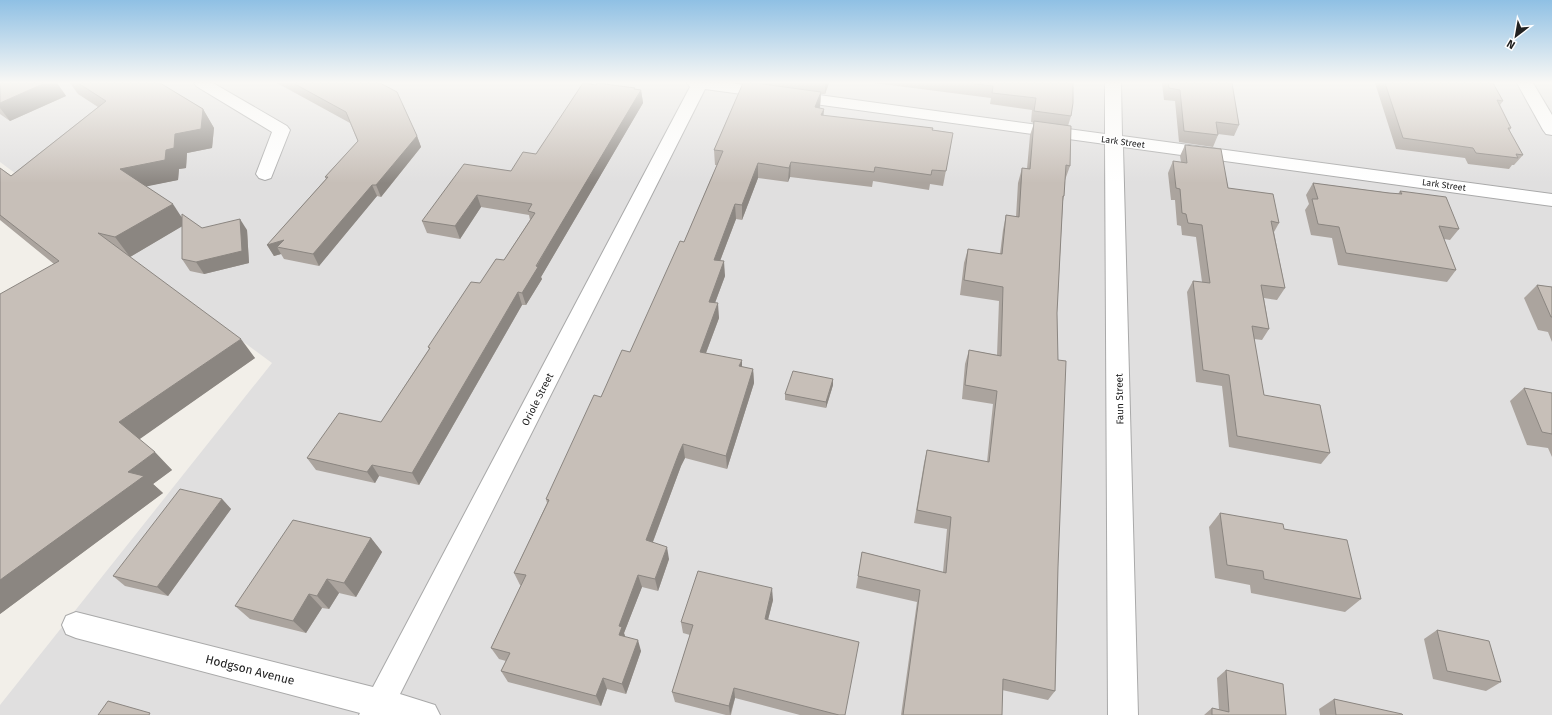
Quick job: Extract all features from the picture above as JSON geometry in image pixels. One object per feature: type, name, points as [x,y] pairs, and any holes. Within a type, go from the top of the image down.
[{"type":"street","points":[[258,116],[281,130],[265,174]]},
{"type":"street","name":"Oriole Street","points":[[377,709],[681,116]]},
{"type":"street","name":"Lark Street","points":[[938,116],[1552,200]]},
{"type":"street","name":"Faun Street","points":[[1114,116],[1123,715]]},
{"type":"street","points":[[1544,116],[1552,130]]},
{"type":"street","name":"Hodgson Avenue","points":[[76,626],[377,709],[425,715]]},
{"type":"shaded area","points":[[0,116],[1552,116],[1552,715],[0,715],[0,705],[272,363],[0,162]]},
{"type":"building","points":[[87,116],[202,116],[201,129],[175,134],[174,148],[166,150],[165,160],[120,169],[173,204],[115,237],[98,233],[241,339],[119,422],[155,452],[128,472],[144,476],[0,580],[0,294],[59,261],[0,215],[0,168],[11,176]]},
{"type":"building","points":[[348,116],[408,116],[417,136],[376,185],[372,185],[313,254],[277,247],[284,240],[267,245],[328,177],[325,177],[358,141]]},
{"type":"building","points":[[561,116],[625,116],[536,266],[538,267],[522,293],[518,292],[412,473],[372,465],[367,472],[307,458],[339,413],[381,422],[430,348],[428,347],[471,282],[480,283],[496,259],[504,260],[535,213],[528,211],[532,204],[477,195],[455,226],[422,221],[464,164],[511,171],[523,152],[536,154]]},
{"type":"building","points":[[729,116],[833,116],[933,128],[932,130],[953,133],[946,171],[932,170],[931,175],[875,167],[874,172],[791,162],[789,168],[758,163],[742,205],[735,204],[714,260],[724,261],[709,302],[718,303],[700,352],[742,360],[739,366],[753,369],[726,456],[683,444],[679,453],[646,540],[667,547],[655,579],[638,575],[619,626],[622,627],[619,635],[638,640],[622,684],[603,678],[596,696],[501,671],[510,653],[491,648],[526,575],[514,573],[549,500],[546,499],[594,395],[601,397],[622,350],[630,352],[680,241],[684,242],[723,151],[714,150]]},
{"type":"building","points":[[1183,116],[1238,116],[1239,125],[1216,122],[1218,135],[1184,131]]},
{"type":"building","points":[[1396,116],[1505,116],[1511,128],[1508,128],[1523,155],[1516,154],[1518,158],[1476,153],[1473,148],[1403,138]]},
{"type":"building","points":[[1034,121],[1071,126],[1070,166],[1066,165],[1063,196],[1057,313],[1058,360],[1066,361],[1055,691],[1003,679],[1002,715],[903,715],[920,590],[858,576],[862,552],[946,573],[951,517],[917,510],[927,450],[989,462],[997,391],[965,385],[969,350],[1001,356],[1003,287],[964,280],[968,249],[1002,254],[1006,215],[1019,217],[1022,168],[1030,169]]},
{"type":"building","points":[[1185,145],[1221,149],[1228,188],[1273,194],[1279,223],[1271,221],[1285,288],[1261,285],[1269,329],[1252,326],[1264,395],[1320,405],[1330,453],[1237,436],[1229,375],[1203,370],[1193,281],[1210,283],[1202,225],[1188,223],[1186,214],[1182,213],[1180,189],[1176,188],[1173,161],[1187,163]]},
{"type":"building","points":[[1313,183],[1389,193],[1402,194],[1400,191],[1446,197],[1459,229],[1439,226],[1456,270],[1346,253],[1339,227],[1318,224],[1312,199],[1318,199]]},
{"type":"building","points":[[182,214],[202,228],[240,219],[242,251],[196,262],[182,259]]},
{"type":"building","points":[[1537,285],[1552,287],[1552,317],[1551,317]]},
{"type":"building","points":[[793,371],[833,379],[826,402],[785,394]]},
{"type":"building","points":[[1524,388],[1552,393],[1552,434],[1542,432]]},
{"type":"building","points":[[180,489],[222,499],[157,587],[113,576]]},
{"type":"building","points":[[1220,513],[1283,524],[1284,529],[1347,540],[1361,599],[1264,579],[1263,571],[1227,565]]},
{"type":"building","points":[[293,520],[371,538],[344,583],[327,579],[317,596],[309,594],[293,621],[235,606]]},
{"type":"building","points":[[698,571],[772,588],[765,619],[859,642],[845,715],[839,715],[734,688],[729,706],[672,692],[693,625],[681,622]]},
{"type":"building","points":[[1437,630],[1489,641],[1501,682],[1447,671]]},
{"type":"building","points":[[1226,670],[1283,684],[1286,715],[1212,715],[1212,708],[1229,712]]},
{"type":"building","points":[[1334,699],[1402,714],[1403,715],[1336,715]]},
{"type":"building","points":[[108,701],[150,713],[149,715],[98,715]]}]
